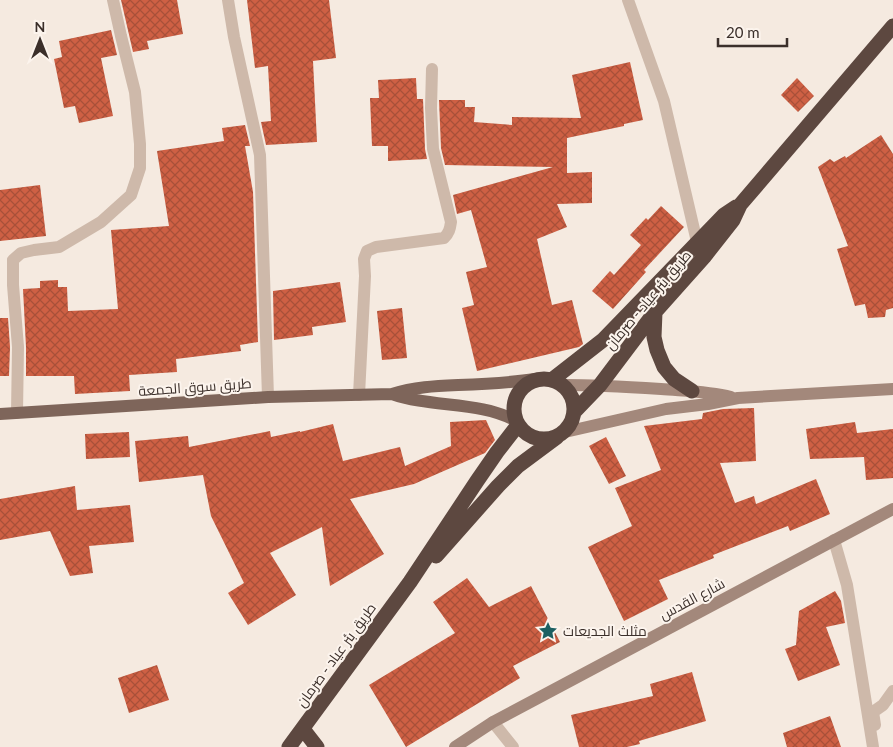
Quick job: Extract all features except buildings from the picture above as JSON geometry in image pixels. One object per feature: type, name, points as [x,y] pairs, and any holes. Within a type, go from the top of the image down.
[{"type":"highway","name":"طريق بئر عياد - صرمان","points":[[575,411],[600,385],[655,312],[704,257],[733,220],[740,205],[893,26]]},
{"type":"highway","name":"طريق بئر عياد - صرمان","points":[[559,382],[604,340],[724,215],[740,205]]},
{"type":"highway","points":[[655,312],[654,337],[664,367],[674,379],[692,391]]},
{"type":"highway","points":[[410,582],[518,466],[561,434],[572,422],[575,411],[574,401],[570,392],[559,382],[544,378],[535,379],[526,384],[519,392],[515,401],[514,411],[517,423],[526,433],[535,438],[546,439],[561,434]]},
{"type":"highway","points":[[410,582],[517,423]]},
{"type":"highway","name":"طريق بئر عياد - صرمان","points":[[289,747],[410,582]]},
{"type":"highway","points":[[303,729],[317,747]]},
{"type":"main road","name":"طريق سوق الجمعة","points":[[0,414],[268,397],[392,394],[422,387],[510,383],[535,379]]},
{"type":"main road","name":"طريق سوق الجمعة","points":[[392,394],[414,400],[492,412],[509,417],[517,423]]},
{"type":"street","points":[[16,413],[18,347],[13,260],[21,253],[59,247],[101,222],[131,195],[140,168],[140,144],[135,92],[114,0]]},
{"type":"street","points":[[228,0],[234,37],[260,155],[268,397]]},
{"type":"street","points":[[628,0],[664,101],[697,242]]},
{"type":"street","points":[[359,395],[365,276],[364,260],[367,251],[376,247],[444,238],[450,229],[433,149],[432,68]]},
{"type":"street","points":[[559,382],[692,391],[738,398]]},
{"type":"street","points":[[561,434],[666,409],[738,398],[893,389]]},
{"type":"street","name":"شارع القدس","points":[[455,747],[493,722],[893,509]]},
{"type":"street","points":[[834,540],[847,585],[874,747]]},
{"type":"street","points":[[874,747],[875,728],[873,712],[883,705],[893,691]]},
{"type":"street","points":[[493,722],[514,747]]},
{"type":"place","name":"مثلث الجديعات","points":[[548,631]]}]
